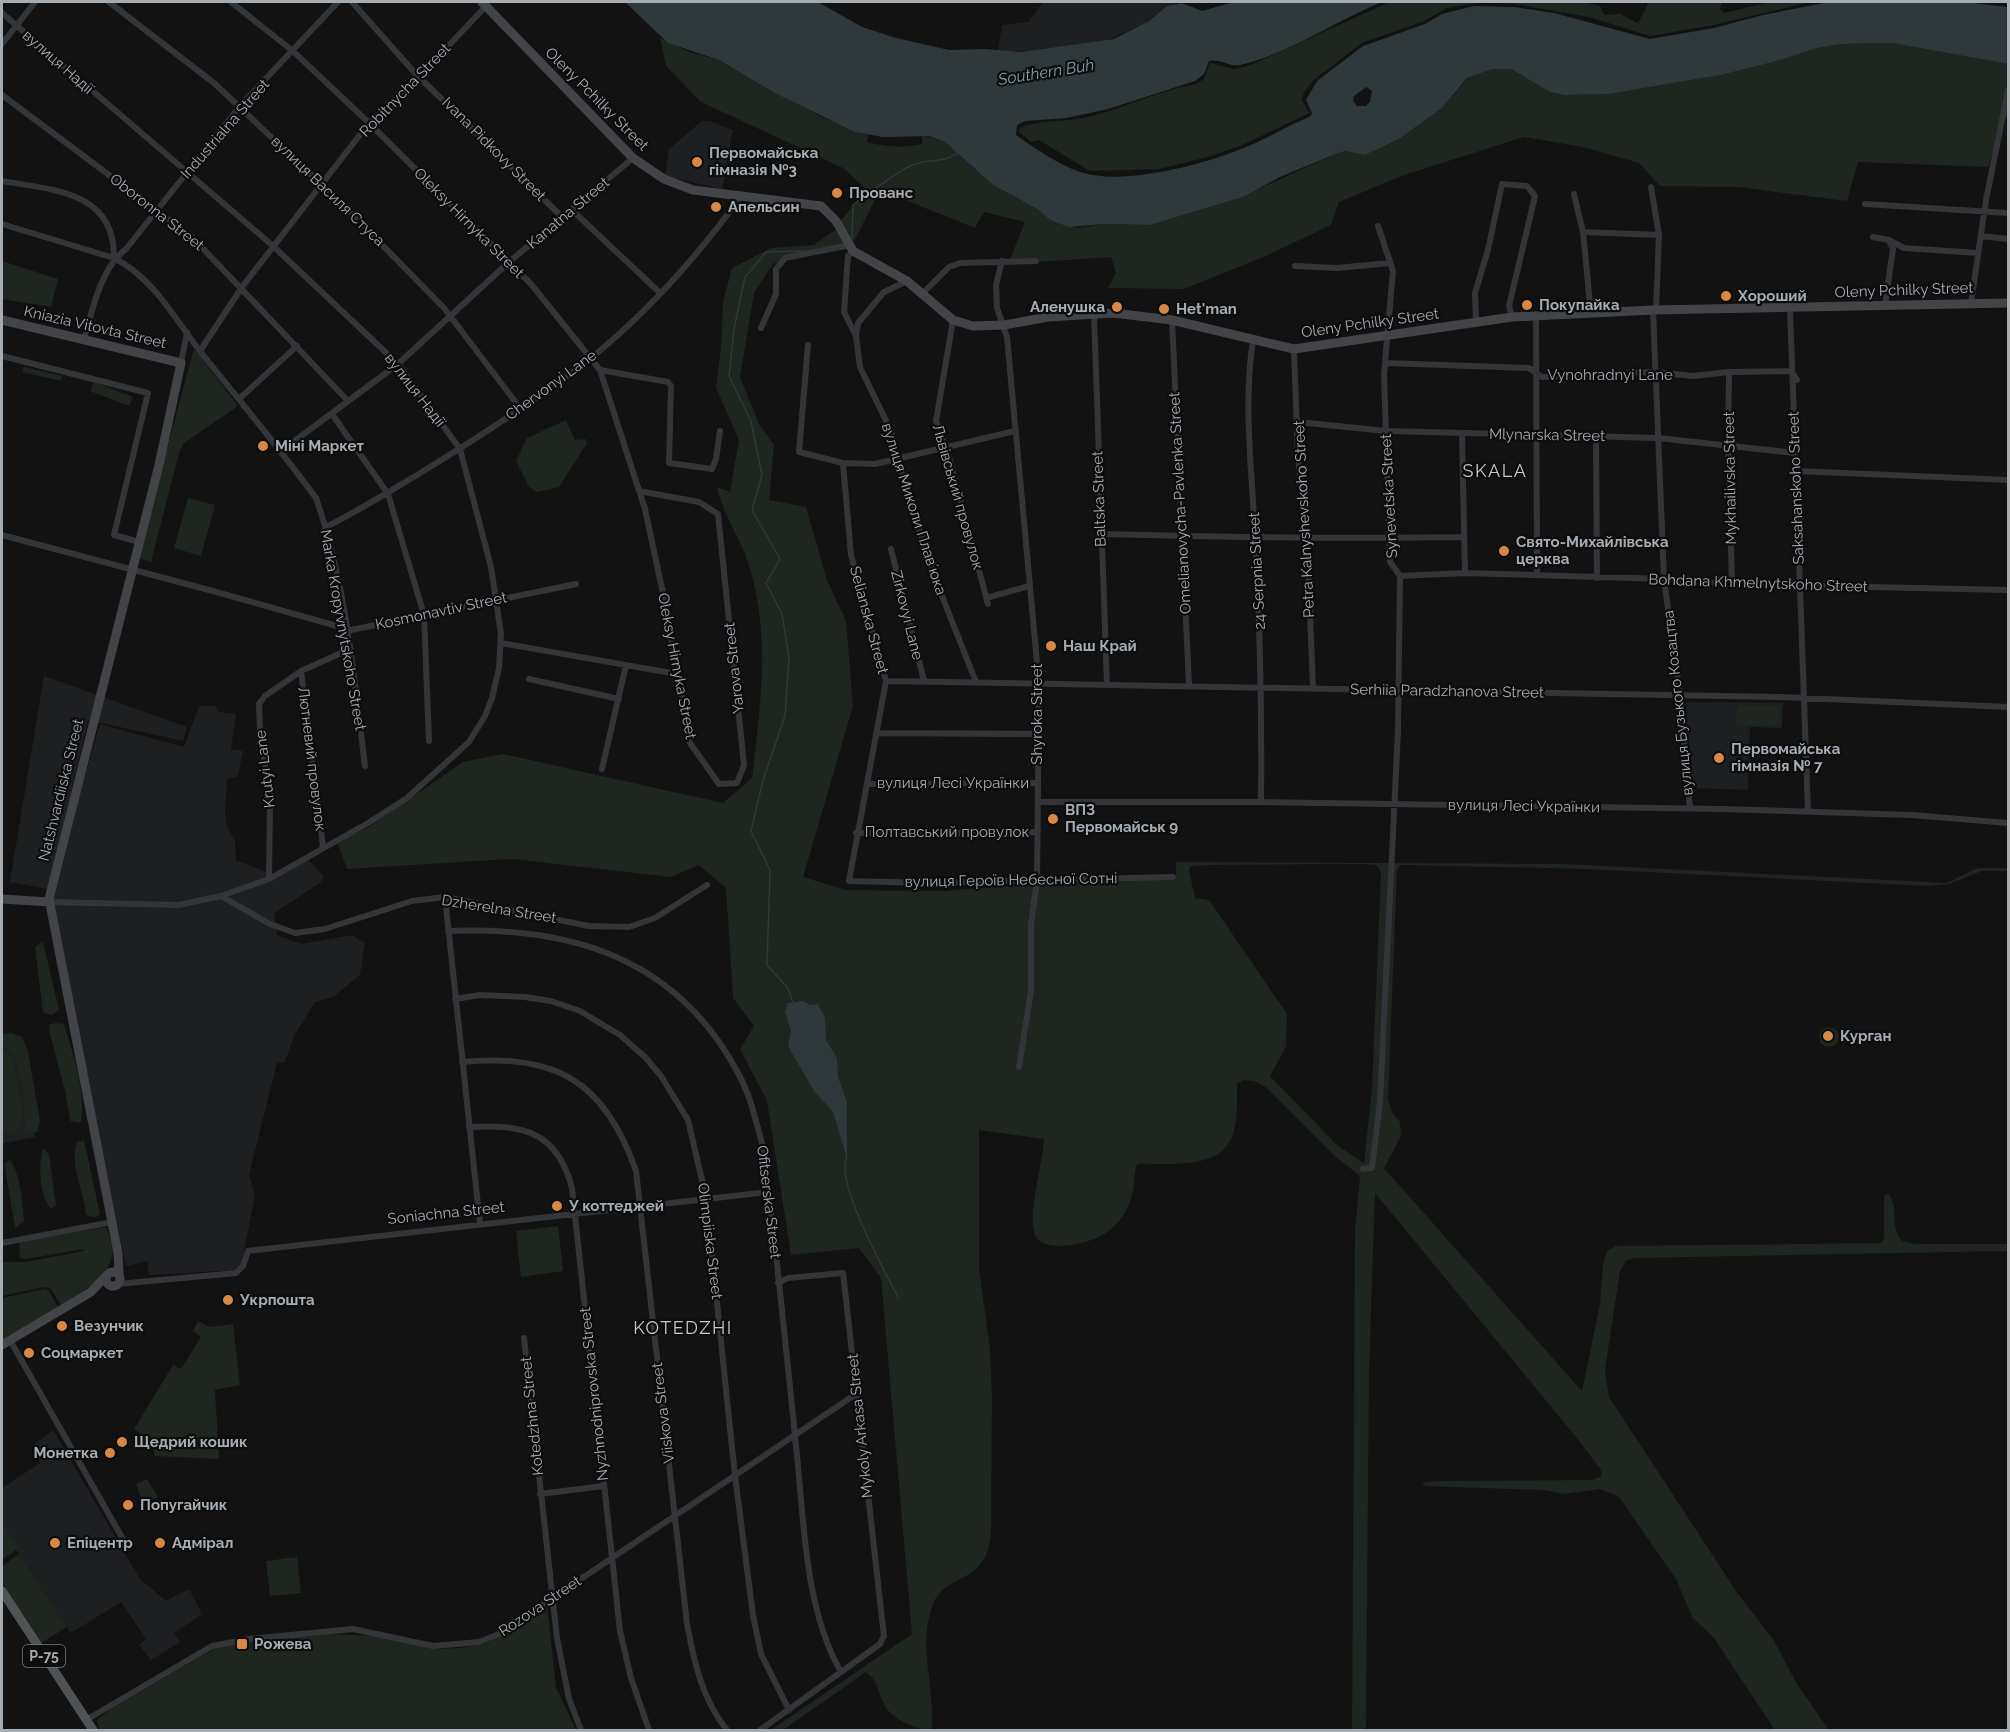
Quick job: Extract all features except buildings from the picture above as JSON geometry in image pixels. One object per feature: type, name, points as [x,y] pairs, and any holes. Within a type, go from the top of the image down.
[{"type":"main road","name":"Р-75","points":[[2,1591],[93,1731]]},
{"type":"street","points":[[2,44],[35,2]]},
{"type":"street","name":"вулиця Василя Стуса","points":[[109,2],[240,106],[323,186],[451,316],[520,408]]},
{"type":"street","name":"Oleksy Hirnyka Street","points":[[231,2],[294,52],[509,262],[531,284],[600,370],[639,491],[664,598],[690,743],[708,766]]},
{"type":"street","name":"Industrialna Street","points":[[114,258],[126,249],[240,106],[294,52],[338,2]]},
{"type":"street","name":"Ivana Pidkovy Street","points":[[352,2],[394,51],[563,218]]},
{"type":"street","name":"Robitnycha Street","points":[[200,351],[242,287],[323,186],[369,123],[420,76],[484,4]]},
{"type":"street","name":"Oleny Pchilky Street","points":[[484,4],[633,158],[664,179],[693,190],[740,198],[821,206],[836,221],[851,248],[907,281],[953,320],[973,326],[1004,325],[1094,312],[1172,320],[1294,349],[1512,317],[1655,310],[2008,303]]},
{"type":"street","name":"вулиця Надії","points":[[2,13],[273,246],[398,364],[460,449],[475,499],[498,599],[501,643],[492,698],[485,717],[469,742],[407,798],[269,879],[221,896],[179,905],[49,902]]},
{"type":"street","points":[[1971,303],[1985,211],[2008,90]]},
{"type":"street","name":"Oboronna Street","points":[[2,95],[192,237],[348,401]]},
{"type":"street","name":"Kanatna Street","points":[[281,451],[398,364],[509,262],[633,158]]},
{"type":"street","points":[[2,181],[54,190],[87,204],[109,223],[114,258],[96,300],[84,339]]},
{"type":"street","points":[[1476,321],[1475,293],[1486,260],[1502,184],[1527,186],[1534,196],[1532,213],[1509,306],[1512,317]]},
{"type":"street","points":[[1651,187],[1659,235],[1655,310]]},
{"type":"street","points":[[1574,194],[1583,232],[1591,314]]},
{"type":"street","name":"Chervonyi Lane","points":[[326,527],[388,494],[460,449],[590,358],[659,292],[722,222],[740,198]]},
{"type":"street","points":[[1865,204],[2008,213]]},
{"type":"street","points":[[572,210],[659,292]]},
{"type":"street","name":"Marka Kropyvnytskoho Street","points":[[2,224],[114,258],[129,266],[176,314],[200,351],[316,498],[326,527],[346,628],[365,766]]},
{"type":"street","name":"Synevetska Street","points":[[1363,1169],[1372,1168],[1380,1102],[1394,804],[1400,576],[1390,562],[1386,431],[1386,363],[1393,271],[1378,226]]},
{"type":"street","points":[[1583,232],[1659,235]]},
{"type":"street","points":[[1981,236],[2008,239]]},
{"type":"street","points":[[1873,237],[1889,240],[1904,248],[1978,253]]},
{"type":"street","points":[[1885,305],[1893,249],[1889,240]]},
{"type":"street","points":[[761,328],[776,294],[776,269],[785,258],[851,248]]},
{"type":"street","name":"вулиця Миколи Плавʼюка","points":[[851,248],[848,256],[844,312],[856,336],[860,367],[891,431],[938,586],[976,682]]},
{"type":"street","name":"Shyroka Street","points":[[1002,261],[996,285],[997,308],[1004,325],[1039,684],[1037,880],[1031,924],[1031,991],[1019,1067]]},
{"type":"street","points":[[923,293],[949,267],[960,263],[1036,261]]},
{"type":"street","points":[[1295,266],[1337,268],[1390,263]]},
{"type":"street","points":[[856,336],[858,323],[884,292],[907,281]]},
{"type":"street","name":"Saksahanskoho Street","points":[[1790,308],[1802,698],[1808,812]]},
{"type":"street","name":"вулиця Бузького Козацтва","points":[[1655,310],[1654,372],[1665,579],[1680,696],[1690,808]]},
{"type":"street","name":"Baltska Street","points":[[1094,312],[1107,685]]},
{"type":"street","points":[[1536,316],[1537,574]]},
{"type":"street","name":"Kniazia Vitovta Street","points":[[2,320],[181,363]]},
{"type":"street","name":"Львівський провулок","points":[[953,320],[936,421],[945,446],[987,601],[1029,586]]},
{"type":"street","name":"Omelianovycha-Pavlenka Street","points":[[1172,320],[1189,685]]},
{"type":"street","name":"Natshvardiiska Street","points":[[117,1280],[119,1258],[49,902],[132,571],[188,331]]},
{"type":"street","name":"24 Serpnia Street","points":[[1253,340],[1249,364],[1249,419],[1262,689],[1261,802]]},
{"type":"street","points":[[808,345],[799,452],[843,462],[875,464],[1015,431]]},
{"type":"street","points":[[239,399],[297,346]]},
{"type":"street","name":"Petra Kalnyshevskoho Street","points":[[1294,349],[1298,459],[1307,536],[1313,689]]},
{"type":"street","points":[[2,356],[148,393],[114,535],[139,542]]},
{"type":"street","name":"Vynohradnyi Lane","points":[[1386,363],[1530,368],[1542,377],[1654,372],[1693,376],[1729,372],[1791,371]]},
{"type":"street","points":[[600,370],[668,382],[671,386],[669,462],[712,469],[716,459],[720,431]]},
{"type":"street","points":[[1791,371],[1797,380]]},
{"type":"street","name":"Mykhailivska Street","points":[[1729,372],[1728,446],[1732,584]]},
{"type":"street","points":[[332,414],[388,494],[424,615],[429,741]]},
{"type":"street","name":"Mlynarska Street","points":[[1298,422],[1386,431],[1658,438],[1795,453]]},
{"type":"street","points":[[1462,433],[1465,573]]},
{"type":"street","points":[[1596,436],[1597,578]]},
{"type":"street","name":"Selianska Street","points":[[843,462],[852,555],[886,681],[869,784],[856,833],[849,881]]},
{"type":"street","points":[[1796,471],[2008,480]]},
{"type":"street","name":"Yarova Street","points":[[639,491],[699,502],[718,514],[744,765],[737,783],[719,784],[708,766]]},
{"type":"street","points":[[1100,534],[1255,538],[1464,537]]},
{"type":"street","name":"Kosmonavtiv Street","points":[[2,536],[351,630],[576,584]]},
{"type":"street","name":"Zirkovyi Lane","points":[[891,549],[924,681]]},
{"type":"street","name":"Bohdana Khmelnytskoho Street","points":[[1400,576],[1465,573],[1537,574],[1732,584],[2008,590]]},
{"type":"street","points":[[501,643],[677,674]]},
{"type":"street","points":[[301,671],[350,650]]},
{"type":"street","points":[[602,769],[626,665]]},
{"type":"street","name":"Лютневий провулок","points":[[301,671],[323,847]]},
{"type":"street","name":"Krutyi Lane","points":[[269,879],[270,798],[259,704],[265,696],[301,671]]},
{"type":"street","points":[[529,679],[619,699]]},
{"type":"street","name":"Serhiia Paradzhanova Street","points":[[886,681],[1802,698],[2008,706]]},
{"type":"street","points":[[878,733],[1038,734]]},
{"type":"street","name":"вулиця Лесі Українки","points":[[869,784],[1037,783]]},
{"type":"street","name":"вулиця Лесі Українки","points":[[1038,802],[1261,802],[1690,808],[2008,823]]},
{"type":"street","name":"Полтавський провулок","points":[[856,833],[1029,834],[1038,831]]},
{"type":"street","name":"вулиця Героїв Небесної Сотні","points":[[849,881],[1173,877]]},
{"type":"street","name":"Dzherelna Street","points":[[221,896],[270,924],[296,933],[325,928],[412,901],[446,897],[590,926],[629,927],[654,918],[707,885]]},
{"type":"street","points":[[446,897],[480,1224]]},
{"type":"street","points":[[2,899],[49,902]]},
{"type":"street","name":"Ofitserska Street","points":[[448,931],[509,930],[573,940],[597,948],[641,969],[674,993],[717,1037],[739,1075],[753,1107],[763,1147],[816,1608],[828,1650],[841,1672]]},
{"type":"street","name":"Olimpiiska Street","points":[[455,999],[502,995],[551,1001],[580,1011],[620,1035],[645,1057],[661,1076],[688,1120],[706,1197],[735,1476],[753,1616],[761,1654],[789,1710]]},
{"type":"street","name":"Viiskova Street","points":[[462,1062],[499,1060],[554,1069],[590,1094],[614,1120],[627,1146],[636,1172],[693,1657],[704,1692],[727,1731]]},
{"type":"street","name":"Nyzhnodniprovska Street","points":[[469,1127],[509,1126],[537,1135],[559,1154],[567,1169],[574,1213],[620,1631],[631,1678],[649,1731]]},
{"type":"street","name":"Soniachna Street","points":[[6,1343],[91,1292],[117,1280],[236,1273],[243,1266],[248,1251],[706,1197],[769,1192]]},
{"type":"street","points":[[2,1243],[112,1222]]},
{"type":"street","points":[[117,1280],[107,1275],[119,1258]]},
{"type":"street","name":"Mykoly Arkasa Street","points":[[778,1283],[788,1278],[843,1273],[884,1636],[880,1644],[841,1672]]},
{"type":"street","name":"Soniachna Street","points":[[91,1292],[107,1275]]},
{"type":"street","name":"Kotedzhna Street","points":[[524,1338],[551,1598],[569,1699],[581,1731]]},
{"type":"street","points":[[6,1343],[123,1541]]},
{"type":"street","name":"Rozova Street","points":[[86,1720],[212,1646],[249,1639],[353,1629],[433,1646],[456,1646],[479,1642],[499,1634],[856,1394]]},
{"type":"street","name":"Kotedzhna Street","points":[[540,1494],[603,1486]]},
{"type":"street","points":[[760,1731],[841,1672]]},
{"type":"shaded area","points":[[1043,2],[1179,2],[1167,6],[1144,24],[1105,41],[1033,51],[998,51],[1002,25],[1028,22]]},
{"type":"shaded area","points":[[1390,2],[1484,2],[1447,8],[1424,21],[1362,43],[1315,79],[1304,92],[1302,100],[1309,113],[1240,146],[1208,157],[1159,169],[1090,171],[1039,140],[1031,142],[1018,131],[1036,123],[1079,119],[1166,91],[1196,84],[1204,79],[1210,63],[1234,69],[1248,66]]},
{"type":"shaded area","points":[[1485,2],[1582,2],[1600,6],[1604,15],[1620,14],[1638,23],[1649,2],[1722,2],[1720,9],[1724,13],[1770,2],[1811,2],[1714,25],[1650,36],[1589,17],[1514,4]]},
{"type":"shaded area","points":[[660,38],[687,51],[718,60],[822,117],[868,135],[867,142],[894,146],[915,145],[922,144],[922,135],[945,142],[993,185],[1039,210],[1050,220],[1078,228],[1103,224],[1150,225],[1234,200],[1338,153],[1346,151],[1365,155],[1399,139],[1442,108],[1468,78],[1493,69],[1511,69],[1550,92],[1565,95],[1608,94],[1721,75],[1816,48],[1840,44],[1892,43],[2008,64],[2008,119],[2004,118],[1988,167],[1858,162],[1847,201],[1738,187],[1660,186],[1639,163],[1583,147],[1524,137],[1404,175],[1339,202],[1331,225],[1266,256],[1184,289],[1108,288],[1116,273],[1111,257],[1008,264],[1025,222],[984,212],[975,228],[880,190],[852,245],[840,222],[866,189],[843,168],[701,102],[666,66]]},
{"type":"shaded area","name":"Первомайська гімназія №3","points":[[702,121],[710,121],[733,130],[722,189],[665,176],[669,149]]},
{"type":"shaded area","points":[[835,230],[842,236],[846,246],[787,257],[773,264],[754,293],[740,377],[759,424],[774,445],[769,500],[806,507],[827,580],[846,621],[853,706],[803,877],[846,890],[943,891],[1040,884],[1176,879],[1176,862],[1565,864],[1947,883],[1977,868],[2008,868],[2008,871],[1982,871],[1949,884],[1928,886],[1587,869],[1400,865],[1397,870],[1388,1099],[1392,1112],[1400,1122],[1401,1136],[1384,1168],[1582,1391],[1600,1304],[1603,1264],[1607,1251],[1616,1246],[1881,1243],[1884,1238],[1884,1197],[1887,1193],[1893,1203],[1896,1229],[1902,1241],[1916,1244],[2008,1244],[2008,1251],[1634,1258],[1626,1261],[1620,1271],[1605,1370],[1609,1397],[1738,1594],[1773,1639],[1797,1684],[1829,1730],[1775,1730],[1714,1638],[1692,1617],[1676,1579],[1619,1497],[1600,1489],[1564,1494],[1544,1490],[1422,1486],[1425,1482],[1436,1481],[1592,1480],[1602,1476],[1601,1470],[1576,1437],[1375,1193],[1369,1369],[1366,1730],[1352,1730],[1355,1231],[1360,1176],[1336,1157],[1267,1088],[1254,1081],[1243,1080],[1237,1084],[1234,1132],[1229,1143],[1221,1152],[1195,1162],[1137,1164],[1129,1204],[1116,1225],[1096,1238],[1072,1245],[1048,1245],[1039,1241],[1035,1235],[1034,1202],[1044,1139],[979,1130],[979,1268],[990,1349],[992,1395],[991,1532],[988,1550],[982,1562],[974,1571],[946,1587],[938,1595],[932,1607],[928,1622],[927,1653],[932,1730],[912,1726],[892,1714],[884,1704],[873,1678],[866,1672],[783,1730],[771,1730],[912,1634],[881,1278],[859,1248],[791,1255],[767,1101],[740,1049],[754,1026],[733,998],[726,888],[699,865],[671,877],[512,859],[347,869],[337,842],[369,827],[463,762],[503,754],[723,803],[752,778],[758,727],[762,649],[757,597],[751,572],[717,487],[730,492],[739,440],[716,388],[723,302],[732,268],[771,248],[814,245]],"holes":[[[1210,865],[1376,865],[1381,872],[1372,1088],[1364,1163],[1338,1146],[1270,1076],[1286,1047],[1287,1014],[1209,900],[1195,898],[1189,870],[1191,866]]]},
{"type":"shaded area","points":[[2,261],[58,279],[51,307],[2,299]]},
{"type":"shaded area","points":[[194,348],[238,406],[184,443],[179,453],[151,562],[138,558]]},
{"type":"shaded area","points":[[24,367],[63,376],[61,381],[22,372]]},
{"type":"shaded area","points":[[94,382],[133,397],[129,406],[90,391]]},
{"type":"shaded area","points":[[566,420],[575,440],[586,439],[587,443],[559,487],[537,492],[529,487],[516,461],[527,438]]},
{"type":"shaded area","points":[[188,498],[215,505],[201,556],[174,548]]},
{"type":"shaded area","points":[[44,676],[187,727],[183,741],[88,720],[61,836],[68,835],[100,724],[184,747],[199,706],[215,706],[219,712],[236,714],[231,749],[243,751],[238,776],[227,779],[225,812],[227,827],[235,840],[236,860],[271,874],[307,858],[324,877],[320,883],[274,913],[277,935],[301,944],[352,935],[365,943],[360,975],[333,997],[315,1002],[294,1036],[285,1062],[277,1063],[249,1175],[255,1195],[241,1267],[237,1270],[149,1275],[147,1261],[126,1266],[50,899],[52,890],[10,882]]},
{"type":"shaded area","name":"Первомайська гімназія № 7","points":[[1686,702],[1783,703],[1782,728],[1750,727],[1748,790],[1691,788]]},
{"type":"shaded area","points":[[1737,705],[1781,706],[1780,726],[1736,725]]},
{"type":"shaded area","points":[[43,942],[59,1010],[52,1015],[43,1012],[35,947]]},
{"type":"shaded area","points":[[64,1024],[75,1061],[82,1098],[81,1123],[70,1121],[65,1091],[50,1034],[49,1025]]},
{"type":"shaded area","points":[[1825,1027],[1833,1027],[1839,1033],[1839,1041],[1833,1047],[1825,1047],[1819,1041],[1819,1033]]},
{"type":"shaded area","points":[[12,1033],[22,1037],[28,1051],[40,1121],[37,1132],[25,1134],[23,1088],[12,1052],[2,1045],[2,1034]]},
{"type":"shaded area","points":[[15,1039],[35,1137],[2,1144],[2,1042]]},
{"type":"shaded area","points":[[2,1048],[13,1058],[23,1118],[19,1128],[12,1133],[2,1134]]},
{"type":"shaded area","points":[[84,1140],[100,1214],[94,1218],[86,1214],[76,1168],[77,1142]]},
{"type":"shaded area","points":[[43,1148],[49,1154],[56,1205],[51,1209],[42,1188],[40,1163]]},
{"type":"shaded area","points":[[10,1160],[19,1180],[24,1214],[24,1221],[15,1228],[4,1163]]},
{"type":"shaded area","points":[[558,1226],[563,1271],[521,1277],[516,1231]]},
{"type":"shaded area","points":[[107,1228],[112,1256],[105,1272],[84,1291],[61,1305],[51,1289],[44,1287],[2,1296],[2,1262],[25,1262],[84,1251],[83,1249],[26,1259],[20,1258],[19,1242]]},
{"type":"shaded area","points":[[44,1289],[49,1291],[58,1307],[2,1341],[2,1298]]},
{"type":"shaded area","points":[[198,1321],[209,1327],[233,1324],[240,1385],[215,1390],[219,1459],[154,1456],[155,1444],[134,1429],[173,1365],[181,1369],[201,1337],[193,1331]]},
{"type":"shaded area","points":[[53,1430],[140,1579],[166,1601],[189,1589],[202,1614],[174,1633],[180,1642],[151,1660],[139,1645],[146,1639],[121,1602],[71,1633],[16,1550],[18,1548],[2,1522],[2,1488],[40,1463],[33,1445]]},
{"type":"shaded area","points":[[147,1479],[158,1497],[143,1503],[136,1484]]},
{"type":"shaded area","points":[[2,1522],[19,1548],[2,1560]]},
{"type":"shaded area","points":[[19,1554],[67,1627],[41,1643],[2,1583],[2,1566]]},
{"type":"shaded area","points":[[297,1557],[301,1593],[270,1596],[266,1561]]},
{"type":"shaded area","points":[[547,1603],[556,1687],[576,1730],[99,1730],[97,1720],[109,1710],[217,1647],[303,1633],[378,1636],[436,1649],[459,1648],[484,1644],[501,1636]]},
{"type":"water","name":"Southern Buh","points":[[625,2],[818,2],[862,27],[896,38],[949,50],[985,49],[1022,52],[1114,39],[1149,21],[1167,6],[1182,3],[1202,11],[1234,2],[1382,2],[1259,60],[1240,65],[1209,61],[1204,74],[1195,81],[1108,109],[1066,118],[1025,121],[1017,125],[1016,135],[1067,167],[1084,173],[1120,177],[1163,172],[1225,155],[1311,116],[1312,113],[1306,100],[1317,81],[1363,46],[1425,24],[1442,14],[1474,6],[1514,7],[1554,13],[1650,39],[1714,28],[1763,15],[1829,2],[1965,2],[2008,7],[2008,64],[1892,43],[1840,44],[1817,48],[1721,75],[1608,94],[1565,95],[1550,92],[1511,69],[1493,69],[1467,78],[1442,108],[1399,139],[1365,155],[1346,151],[1338,153],[1280,177],[1243,197],[1150,225],[1103,224],[1069,227],[1050,220],[1039,210],[993,185],[945,142],[929,136],[883,137],[855,132],[777,94],[719,60],[668,43]],"holes":[[[1366,87],[1372,91],[1370,102],[1366,106],[1357,106],[1353,101],[1354,96]]]},
{"type":"water","points":[[803,1001],[810,1005],[818,1004],[825,1018],[826,1040],[837,1058],[838,1077],[847,1102],[847,1158],[833,1112],[814,1091],[788,1046],[791,1031],[785,1011],[788,1003]]},
{"type":"waterway","points":[[852,238],[853,205],[909,166],[949,158],[960,151]]},
{"type":"waterway","points":[[793,1002],[787,987],[767,965],[770,870],[751,831],[763,780],[785,716],[789,658],[782,614],[766,583],[780,559],[752,510],[762,475],[751,421],[729,376],[734,329],[745,277],[766,252],[804,251]]},
{"type":"waterway","points":[[847,1157],[845,1169],[854,1205],[898,1297]]},
{"type":"place","name":"Первомайська гімназія №3","points":[[697,162]]},
{"type":"place","name":"Прованс","points":[[837,193]]},
{"type":"place","name":"Апельсин","points":[[716,207]]},
{"type":"place","name":"Хороший","points":[[1726,296]]},
{"type":"place","name":"Покупайка","points":[[1527,305]]},
{"type":"place","name":"Аленушка","points":[[1117,307]]},
{"type":"place","name":"Het'man","points":[[1164,309]]},
{"type":"place","name":"Міні Маркет","points":[[263,446]]},
{"type":"place","name":"Свято-Михайлівська церква","points":[[1504,551]]},
{"type":"place","name":"Наш Край","points":[[1051,646]]},
{"type":"place","name":"Первомайська гімназія № 7","points":[[1719,758]]},
{"type":"place","name":"ВПЗ Первомайськ 9","points":[[1053,819]]},
{"type":"place","name":"Курган","points":[[1828,1036]]},
{"type":"place","name":"У коттеджей","points":[[557,1206]]},
{"type":"place","name":"Укрпошта","points":[[228,1300]]},
{"type":"place","name":"Везунчик","points":[[62,1326]]},
{"type":"place","name":"Соцмаркет","points":[[29,1353]]},
{"type":"place","name":"Щедрий кошик","points":[[122,1442]]},
{"type":"place","name":"Монетка","points":[[110,1453]]},
{"type":"place","name":"Попугайчик","points":[[128,1505]]},
{"type":"place","name":"Епіцентр","points":[[55,1543]]},
{"type":"place","name":"Адмірал","points":[[160,1543]]},
{"type":"place","name":"Рожева","points":[[242,1644]]},
{"type":"district","name":"SKALA","points":[[1495,470]]},
{"type":"district","name":"KOTEDZHI","points":[[683,1327]]}]
